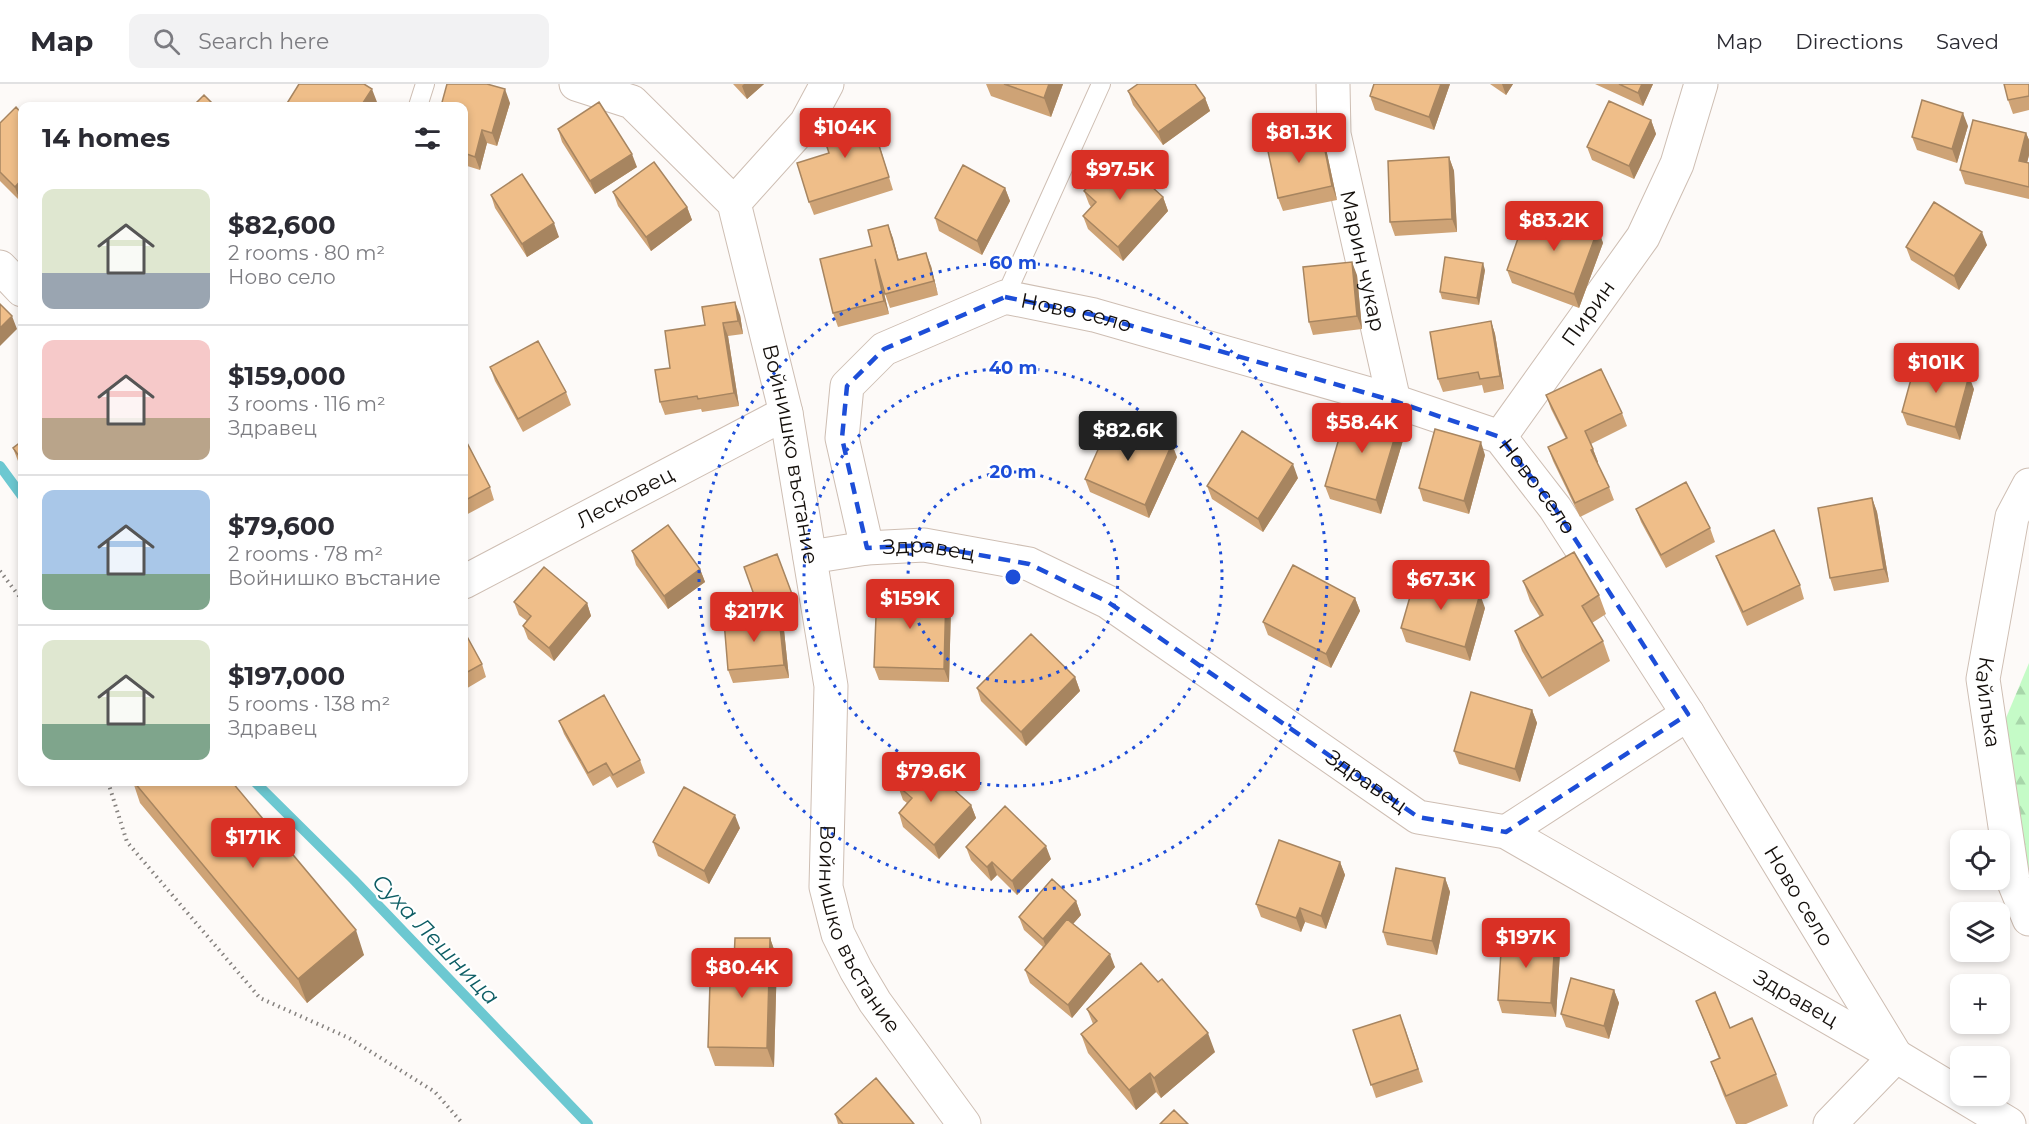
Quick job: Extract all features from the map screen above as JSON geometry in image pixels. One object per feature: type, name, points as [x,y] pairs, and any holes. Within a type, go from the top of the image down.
[{"type":"street","points":[[576,84],[632,102],[734,203],[806,123],[827,84]]},
{"type":"street","name":"Марин чукар","points":[[1333,84],[1334,134],[1394,401]]},
{"type":"street","name":"Пирин","points":[[1500,437],[1644,237],[1677,164],[1701,84]]},
{"type":"street","name":"Войнишко въстание","points":[[734,203],[786,413],[831,686],[826,887],[838,934],[856,970],[875,1002],[964,1124]]},
{"type":"street","points":[[0,267],[18,286]]},
{"type":"street","name":"Ново село","points":[[867,548],[842,438],[847,386],[884,349],[1005,297],[1094,315],[1394,401],[1500,437],[1555,508],[1688,714],[1896,1056]]},
{"type":"street","name":"Лесковец","points":[[468,580],[786,413]]},
{"type":"street","name":"Кайлъка","points":[[2029,485],[2012,517],[1983,679],[2013,880],[2029,919]]},
{"type":"street","name":"Здравец","points":[[810,557],[867,548],[924,545],[1029,564],[1108,602],[1418,818],[1506,832],[1896,1056],[2009,1124]]},
{"type":"street","points":[[1506,832],[1688,714]]},
{"type":"street","points":[[1830,1124],[1896,1056]]},
{"type":"lane","points":[[419,102],[425,84]]},
{"type":"lane","points":[[1005,297],[1101,84]]},
{"type":"path","points":[[0,571],[18,595]]},
{"type":"path","points":[[109,786],[128,842],[261,998],[350,1038],[435,1092],[463,1124]]},
{"type":"highlighted area","points":[[1005,297],[1094,315],[1394,401],[1500,437],[1555,508],[1688,714],[1506,832],[1418,817],[1108,602],[1029,564],[924,545],[867,548],[842,438],[847,386],[884,349]]},
{"type":"green space","points":[[2029,663],[2029,898],[1993,749]]},
{"type":"building","points":[[299,84],[364,84],[372,89],[364,102],[288,102]]},
{"type":"building","points":[[447,84],[487,84],[505,89],[492,133],[482,130],[475,157],[468,154],[468,102],[442,102]]},
{"type":"building","points":[[1004,84],[1049,84],[1044,98]]},
{"type":"building","points":[[1138,84],[1195,84],[1205,98],[1158,132],[1128,91]]},
{"type":"building","points":[[1374,84],[1441,84],[1429,117],[1370,96]]},
{"type":"building","points":[[1619,84],[1642,84],[1638,93]]},
{"type":"building","points":[[2004,84],[2029,84],[2029,96],[2008,100]]},
{"type":"building","points":[[204,95],[211,102],[197,102]]},
{"type":"building","points":[[1922,100],[1963,113],[1952,149],[1912,137]]},
{"type":"building","points":[[1609,101],[1651,120],[1629,166],[1587,147]]},
{"type":"building","points":[[599,102],[632,154],[590,181],[558,129]]},
{"type":"building","points":[[16,107],[18,109],[18,184],[15,187],[0,172],[0,123]]},
{"type":"building","points":[[868,111],[889,177],[809,202],[797,163],[829,153],[820,126]]},
{"type":"building","points":[[1973,120],[2026,133],[2019,161],[2029,163],[2029,187],[1960,170]]},
{"type":"building","points":[[1321,130],[1332,186],[1278,198],[1266,142]]},
{"type":"building","points":[[1116,154],[1163,197],[1118,247],[1083,216],[1096,202],[1084,191]]},
{"type":"building","points":[[1449,157],[1452,219],[1390,222],[1388,161]]},
{"type":"building","points":[[654,162],[687,207],[646,237],[613,192]]},
{"type":"building","points":[[963,165],[1005,188],[977,241],[935,218]]},
{"type":"building","points":[[522,174],[554,223],[522,244],[491,195]]},
{"type":"building","points":[[1934,202],[1982,232],[1954,276],[1906,247]]},
{"type":"building","points":[[1544,210],[1598,229],[1574,294],[1507,270],[1522,227],[1536,232]]},
{"type":"building","points":[[888,225],[898,260],[926,253],[934,281],[885,294],[875,259],[884,301],[833,313],[820,259],[872,246],[868,230]]},
{"type":"building","points":[[1445,257],[1483,263],[1477,298],[1440,292]]},
{"type":"building","points":[[1352,262],[1357,316],[1309,322],[1303,267]]},
{"type":"building","points":[[735,302],[738,321],[723,323],[734,393],[660,402],[655,370],[670,368],[665,331],[705,325],[702,307]]},
{"type":"building","points":[[0,304],[12,316],[0,328]]},
{"type":"building","points":[[1491,321],[1500,376],[1480,379],[1478,372],[1438,379],[1430,332]]},
{"type":"building","points":[[538,341],[566,392],[518,419],[490,367]]},
{"type":"building","points":[[1916,361],[1969,376],[1955,427],[1902,412]]},
{"type":"building","points":[[1601,369],[1622,413],[1585,431],[1593,449],[1591,450],[1609,487],[1575,503],[1548,447],[1567,438],[1546,395]]},
{"type":"building","points":[[1348,408],[1399,423],[1376,500],[1325,486]]},
{"type":"building","points":[[1112,418],[1172,444],[1145,505],[1085,479]]},
{"type":"building","points":[[1435,429],[1481,442],[1464,501],[1419,488]]},
{"type":"building","points":[[1242,431],[1293,464],[1258,519],[1207,486]]},
{"type":"building","points":[[18,444],[18,455],[13,448]]},
{"type":"building","points":[[468,445],[490,487],[468,499]]},
{"type":"building","points":[[1686,482],[1710,528],[1661,555],[1636,509]]},
{"type":"building","points":[[1872,498],[1884,569],[1830,578],[1818,508]]},
{"type":"building","points":[[668,525],[700,569],[664,596],[632,551]]},
{"type":"building","points":[[1774,530],[1800,585],[1743,612],[1716,556]]},
{"type":"building","points":[[1574,552],[1599,595],[1582,606],[1603,641],[1542,678],[1515,631],[1543,615],[1523,581]]},
{"type":"building","points":[[777,554],[792,594],[758,606],[744,567]]},
{"type":"building","points":[[1293,565],[1355,598],[1326,654],[1263,622]]},
{"type":"building","points":[[544,567],[587,603],[549,648],[523,626],[531,616],[514,602]]},
{"type":"building","points":[[1416,576],[1480,594],[1465,647],[1401,628]]},
{"type":"building","points":[[877,591],[946,593],[944,669],[874,667]]},
{"type":"building","points":[[779,617],[784,665],[728,670],[724,621]]},
{"type":"building","points":[[1031,634],[1075,677],[1021,732],[977,688]]},
{"type":"building","points":[[468,638],[482,664],[468,672]]},
{"type":"building","points":[[1471,692],[1532,710],[1515,769],[1454,751]]},
{"type":"building","points":[[604,695],[640,760],[613,775],[606,763],[588,773],[559,721]]},
{"type":"building","points":[[921,760],[971,805],[934,845],[899,813],[912,798],[898,786]]},
{"type":"building","points":[[137,786],[235,786],[356,930],[298,979]]},
{"type":"building","points":[[684,787],[735,815],[704,871],[653,842]]},
{"type":"building","points":[[1005,806],[1046,846],[1012,881],[992,862],[987,867],[966,847]]},
{"type":"building","points":[[1279,840],[1340,862],[1321,916],[1300,908],[1296,918],[1256,904]]},
{"type":"building","points":[[1396,868],[1445,878],[1432,941],[1383,932]]},
{"type":"building","points":[[1052,879],[1076,901],[1043,939],[1019,917]]},
{"type":"building","points":[[1067,919],[1110,954],[1068,1005],[1025,970]]},
{"type":"building","points":[[1502,935],[1555,939],[1551,1003],[1498,1000]]},
{"type":"building","points":[[735,938],[770,938],[767,1048],[708,1047],[710,983],[733,983]]},
{"type":"building","points":[[1141,963],[1158,982],[1162,979],[1208,1033],[1154,1078],[1150,1073],[1129,1090],[1081,1034],[1097,1021],[1087,1009]]},
{"type":"building","points":[[1571,978],[1614,990],[1604,1026],[1561,1014]]},
{"type":"building","points":[[1715,992],[1730,1028],[1752,1018],[1776,1074],[1726,1096],[1711,1062],[1720,1058],[1696,1001]]},
{"type":"building","points":[[1400,1015],[1418,1069],[1371,1085],[1353,1030]]},
{"type":"building","points":[[876,1078],[914,1124],[843,1124],[835,1114]]},
{"type":"building","points":[[1174,1110],[1188,1124],[1160,1124]]},
{"type":"waterway","name":"Суха Лешница","points":[[0,466],[18,491]]},
{"type":"waterway","name":"Суха Лешница","points":[[259,786],[353,879],[588,1124]]}]
